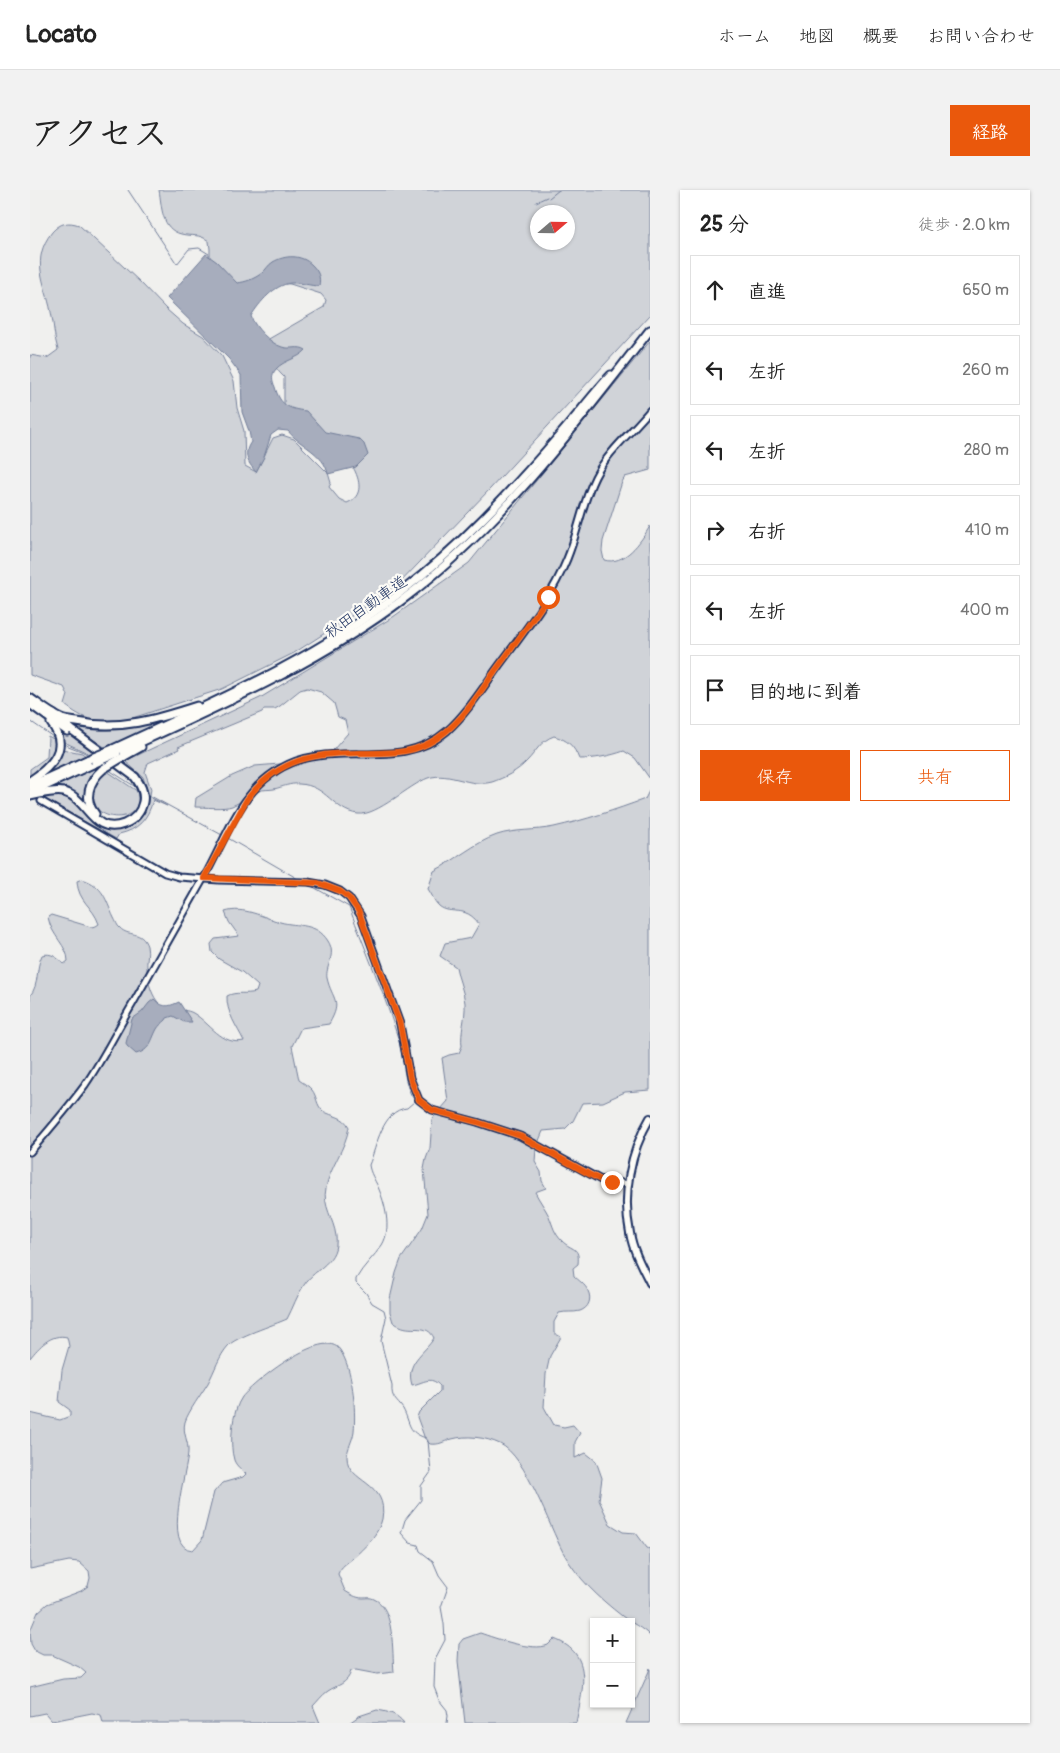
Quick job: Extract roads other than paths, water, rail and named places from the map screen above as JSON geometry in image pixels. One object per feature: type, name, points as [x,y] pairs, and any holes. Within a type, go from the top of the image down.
[{"type":"highway","name":"秋田自動車道","points":[[30,786],[92,761],[118,753],[267,684],[334,647],[406,598],[466,546],[521,490],[599,396],[650,330]]},
{"type":"highway","name":"秋田自動車道","points":[[118,753],[294,663],[330,642],[402,592],[511,490],[642,341]]},
{"type":"highway","points":[[30,698],[62,719],[92,725],[112,726],[169,715],[233,694]]},
{"type":"highway","points":[[30,704],[42,713],[122,770],[135,782],[140,792],[139,806],[128,818],[119,822],[108,822],[93,813],[89,806],[88,792],[92,782],[103,769],[118,753]]},
{"type":"highway","points":[[30,781],[50,766],[59,750],[59,737],[42,713]]},
{"type":"highway","points":[[30,795],[65,792],[72,796],[99,822],[114,826],[130,822],[141,809],[144,799],[141,785],[135,777],[72,730],[54,714]]},
{"type":"highway","name":"秋田自動車道","points":[[30,795],[92,761]]},
{"type":"main road","points":[[650,1118],[643,1130],[634,1156],[628,1184],[627,1203],[630,1234],[637,1257],[650,1283]]},
{"type":"street","points":[[30,1152],[85,1085],[107,1050],[247,799],[254,790],[280,768],[299,759],[330,754],[406,752],[440,736],[461,718],[548,597],[568,558],[586,499],[599,470],[614,450],[650,410]]},
{"type":"street","points":[[40,801],[166,873],[179,877],[308,882],[325,885],[340,891],[349,898],[361,916],[400,1024],[410,1078],[419,1100],[432,1110],[520,1136],[601,1180],[628,1184]]},
{"type":"water","points":[[206,254],[217,262],[237,283],[253,279],[273,262],[288,257],[298,257],[308,261],[319,274],[319,286],[295,283],[285,284],[263,300],[251,316],[259,330],[268,339],[285,348],[306,350],[274,371],[273,380],[279,398],[286,405],[294,409],[306,411],[325,432],[359,439],[364,444],[368,455],[356,467],[328,474],[326,467],[317,455],[288,431],[278,430],[271,435],[264,457],[256,472],[250,465],[247,450],[251,442],[242,412],[241,375],[229,359],[167,298]]},
{"type":"water","points":[[154,999],[166,1006],[179,1002],[192,1022],[184,1022],[173,1016],[167,1018],[158,1028],[148,1047],[136,1054],[126,1043],[132,1019],[142,1012]]},
{"type":"waterway","points":[[128,190],[177,264],[189,249],[199,248],[209,254],[209,256]]},
{"type":"waterway","points":[[549,198],[559,190]]},
{"type":"waterway","points":[[536,202],[547,197]]},
{"type":"waterway","points":[[30,721],[56,739]]},
{"type":"waterway","points":[[62,743],[89,755]]},
{"type":"waterway","points":[[109,770],[139,789]]},
{"type":"waterway","points":[[147,794],[222,835]]},
{"type":"waterway","points":[[226,837],[300,880]]},
{"type":"waterway","points":[[308,884],[349,907],[394,1024],[408,1087],[415,1101],[407,1108],[399,1110],[392,1115],[386,1122],[369,1165],[383,1201],[387,1231],[382,1245],[359,1274],[356,1283],[366,1293],[372,1303],[384,1310],[386,1318],[381,1341],[392,1386],[392,1394],[403,1409],[412,1430],[428,1441],[431,1472],[421,1486],[421,1500],[405,1520],[401,1533],[410,1543],[418,1545],[420,1551],[433,1561],[439,1575],[448,1587],[441,1607],[445,1640],[435,1659],[434,1687],[439,1700],[447,1710],[447,1723]]}]
